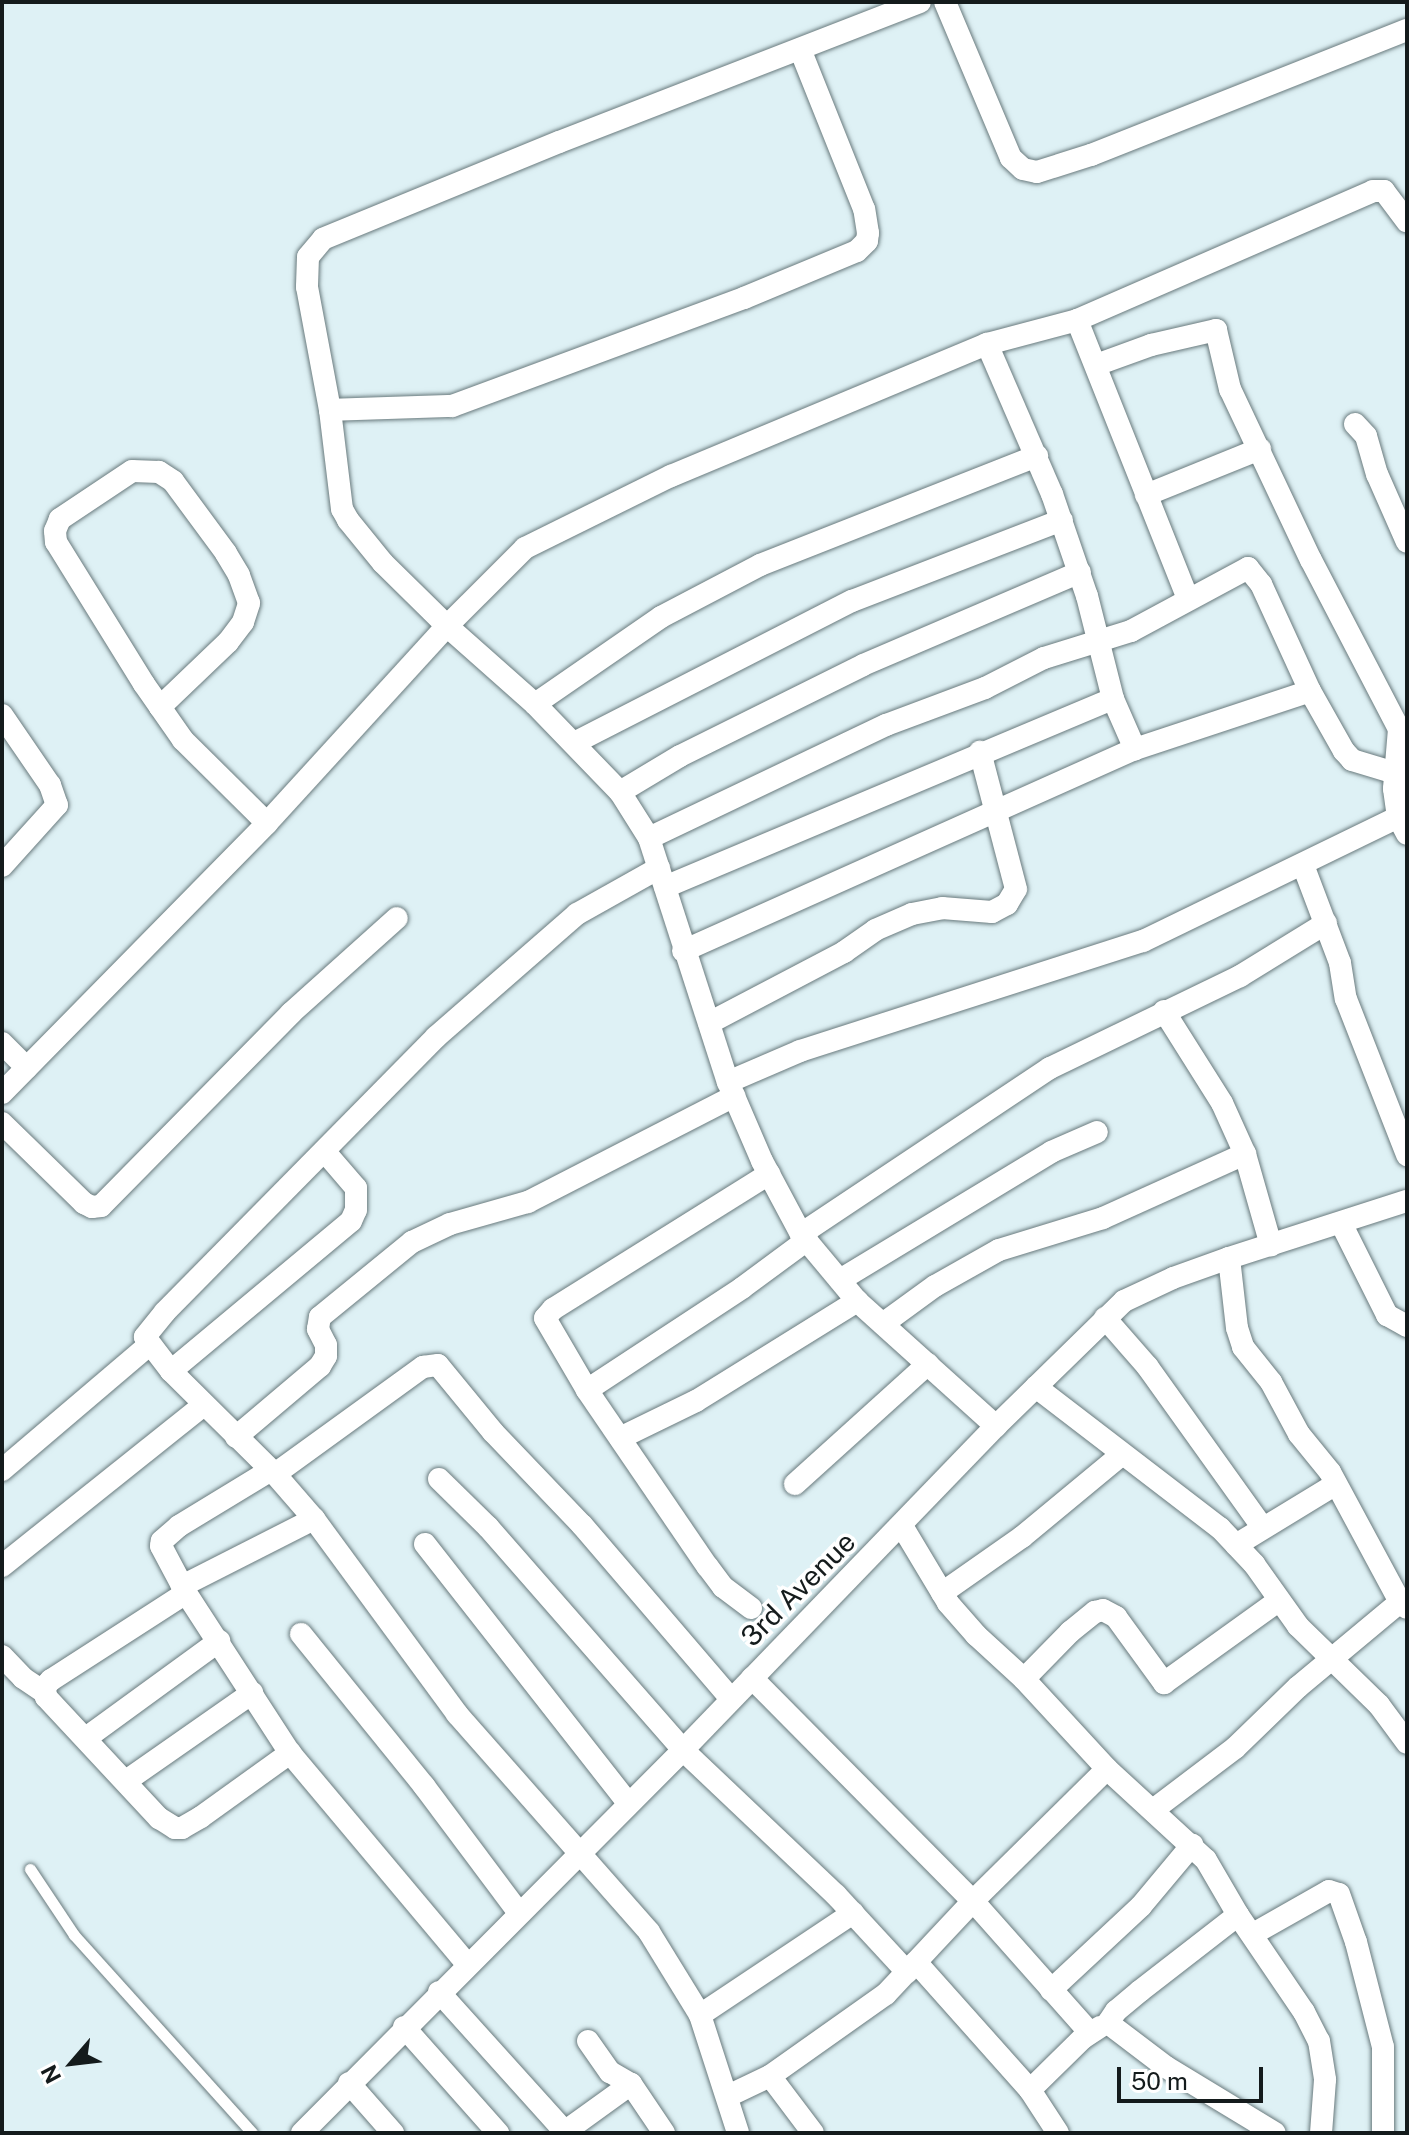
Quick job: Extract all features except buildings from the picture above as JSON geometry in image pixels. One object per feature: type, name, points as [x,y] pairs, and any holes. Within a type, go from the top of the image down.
[{"type":"street","points":[[920,2],[559,142],[323,239],[308,257],[307,278],[330,410],[342,509],[348,520],[383,563],[447,626],[535,704],[620,792],[649,838],[683,951],[731,1089],[769,1174],[804,1237],[857,1301],[996,1426]]},
{"type":"street","points":[[945,2],[1011,158],[1023,169],[1037,172],[1091,155],[1407,30]]},
{"type":"street","points":[[330,410],[452,406],[744,298],[857,251],[867,241],[864,209],[800,49]]},
{"type":"street","points":[[2,1093],[267,823],[447,626],[525,548],[671,476],[987,344],[1077,320],[1373,191],[1384,191],[1407,221]]},
{"type":"street","points":[[1077,320],[1188,599]]},
{"type":"street","points":[[236,1437],[320,1366],[326,1356],[326,1345],[318,1329],[320,1317],[412,1242],[450,1224],[528,1202],[800,1051],[1143,941],[1303,865],[1402,826],[1395,773],[1400,742],[1399,708],[1311,560],[1230,389],[1216,330],[1151,345],[1096,365]]},
{"type":"street","points":[[987,344],[1062,520],[1080,572],[1113,699],[1135,749]]},
{"type":"street","points":[[1355,424],[1366,436],[1377,474],[1407,542]]},
{"type":"street","points":[[1146,495],[1260,449]]},
{"type":"street","points":[[535,704],[661,617],[760,565],[1037,456]]},
{"type":"street","points":[[160,707],[228,642],[243,622],[249,603],[239,575],[173,481],[159,472],[132,471],[60,519],[55,538],[160,707],[183,740],[267,823]]},
{"type":"street","points":[[574,743],[852,601],[1062,520]]},
{"type":"street","points":[[649,838],[886,725],[985,688],[1044,658],[1131,631],[1251,568],[1310,691],[1352,760],[1395,773]]},
{"type":"street","points":[[620,792],[680,756],[863,665],[1080,572]]},
{"type":"street","points":[[683,951],[940,833],[996,813],[1135,749],[1310,691]]},
{"type":"street","points":[[738,2133],[700,2015],[649,1932],[457,1714],[314,1519],[273,1472],[171,1371],[149,1345],[147,1332],[436,1037],[577,914],[1113,699]]},
{"type":"street","points":[[2,715],[57,799],[57,805],[48,819],[2,866]]},
{"type":"street","points":[[709,1023],[844,952],[875,930],[912,914],[942,908],[992,912],[1007,904],[1016,889],[980,752]]},
{"type":"street","points":[[1303,865],[1340,963],[1346,999],[1407,1155]]},
{"type":"street","points":[[2,1123],[84,1203],[92,1207],[101,1206],[291,1013],[397,918]]},
{"type":"street","points":[[587,1390],[742,1288],[804,1237],[1050,1068],[1240,976],[1326,923]]},
{"type":"street","points":[[1164,1011],[1222,1103],[1245,1154],[1271,1245]]},
{"type":"street","points":[[2,1043],[27,1068]]},
{"type":"street","points":[[840,1280],[1051,1152],[1097,1132]]},
{"type":"street","points":[[171,1371],[351,1221],[356,1210],[356,1188],[325,1152]]},
{"type":"street","points":[[884,1323],[935,1286],[999,1250],[1103,1218],[1245,1154]]},
{"type":"street","points":[[751,1608],[723,1587],[707,1566],[587,1390],[548,1327],[545,1316],[769,1174]]},
{"type":"street","name":"3rd Avenue","points":[[302,2133],[404,2027],[683,1750],[996,1426],[1124,1301],[1173,1278],[1229,1258],[1342,1225],[1407,1201]]},
{"type":"street","points":[[1342,1225],[1387,1315],[1407,1326]]},
{"type":"street","points":[[1153,1810],[1235,1748],[1298,1687],[1404,1605],[1318,1455],[1299,1434],[1271,1382],[1243,1347],[1237,1328],[1229,1258]]},
{"type":"street","points":[[620,1438],[696,1401],[857,1301]]},
{"type":"street","points":[[1105,1318],[1147,1366],[1263,1528]]},
{"type":"street","points":[[2,1470],[149,1345]]},
{"type":"street","points":[[795,1484],[928,1364]]},
{"type":"street","points":[[467,1964],[290,1753],[184,1589],[165,1557],[162,1541],[179,1526],[273,1472],[423,1367],[438,1365],[731,1699]]},
{"type":"street","points":[[1036,1387],[1220,1528],[1254,1564],[1278,1601],[1404,1733]]},
{"type":"street","points":[[2,1566],[204,1405]]},
{"type":"street","points":[[942,1593],[1022,1537],[1121,1455]]},
{"type":"street","points":[[439,1479],[488,1527],[683,1750],[911,1967],[1030,2090],[1058,2133]]},
{"type":"street","points":[[1236,1545],[1336,1484]]},
{"type":"street","points":[[44,1692],[45,1686],[72,1665],[184,1589],[314,1519]]},
{"type":"street","points":[[902,1526],[942,1593],[976,1635],[1024,1679],[1107,1769],[1192,1845],[1212,1868],[1238,1915],[1304,2012],[1319,2041],[1325,2080],[1321,2133]]},
{"type":"street","points":[[425,1544],[629,1804]]},
{"type":"street","points":[[1024,1679],[1070,1632],[1100,1610],[1116,1617],[1164,1683],[1278,1601]]},
{"type":"street","points":[[301,1634],[424,1786],[519,1913]]},
{"type":"street","points":[[86,1738],[219,1641]]},
{"type":"street","points":[[2,1656],[23,1678],[44,1692],[159,1818],[182,1828],[290,1753]]},
{"type":"street","points":[[752,1678],[973,1901],[1051,1990],[1099,2028],[1275,2133]]},
{"type":"street","points":[[126,1781],[252,1693]]},
{"type":"street","points":[[728,2096],[770,2076],[886,1994],[973,1901],[1107,1769]]},
{"type":"street","points":[[1051,1990],[1141,1906],[1192,1845]]},
{"type":"street","points":[[1253,1934],[1329,1891],[1339,1894],[1361,1960],[1383,2047],[1383,2133]]},
{"type":"street","points":[[700,2015],[853,1913]]},
{"type":"street","points":[[1030,2090],[1116,2011],[1238,1915]]},
{"type":"street","points":[[439,1992],[564,2132],[631,2084]]},
{"type":"street","points":[[404,2027],[498,2133]]},
{"type":"street","points":[[588,2041],[610,2072],[631,2084],[664,2133]]},
{"type":"street","points":[[770,2076],[813,2133]]},
{"type":"street","points":[[349,2083],[393,2133]]},
{"type":"lane","points":[[30,1869],[74,1935],[252,2133]]}]
